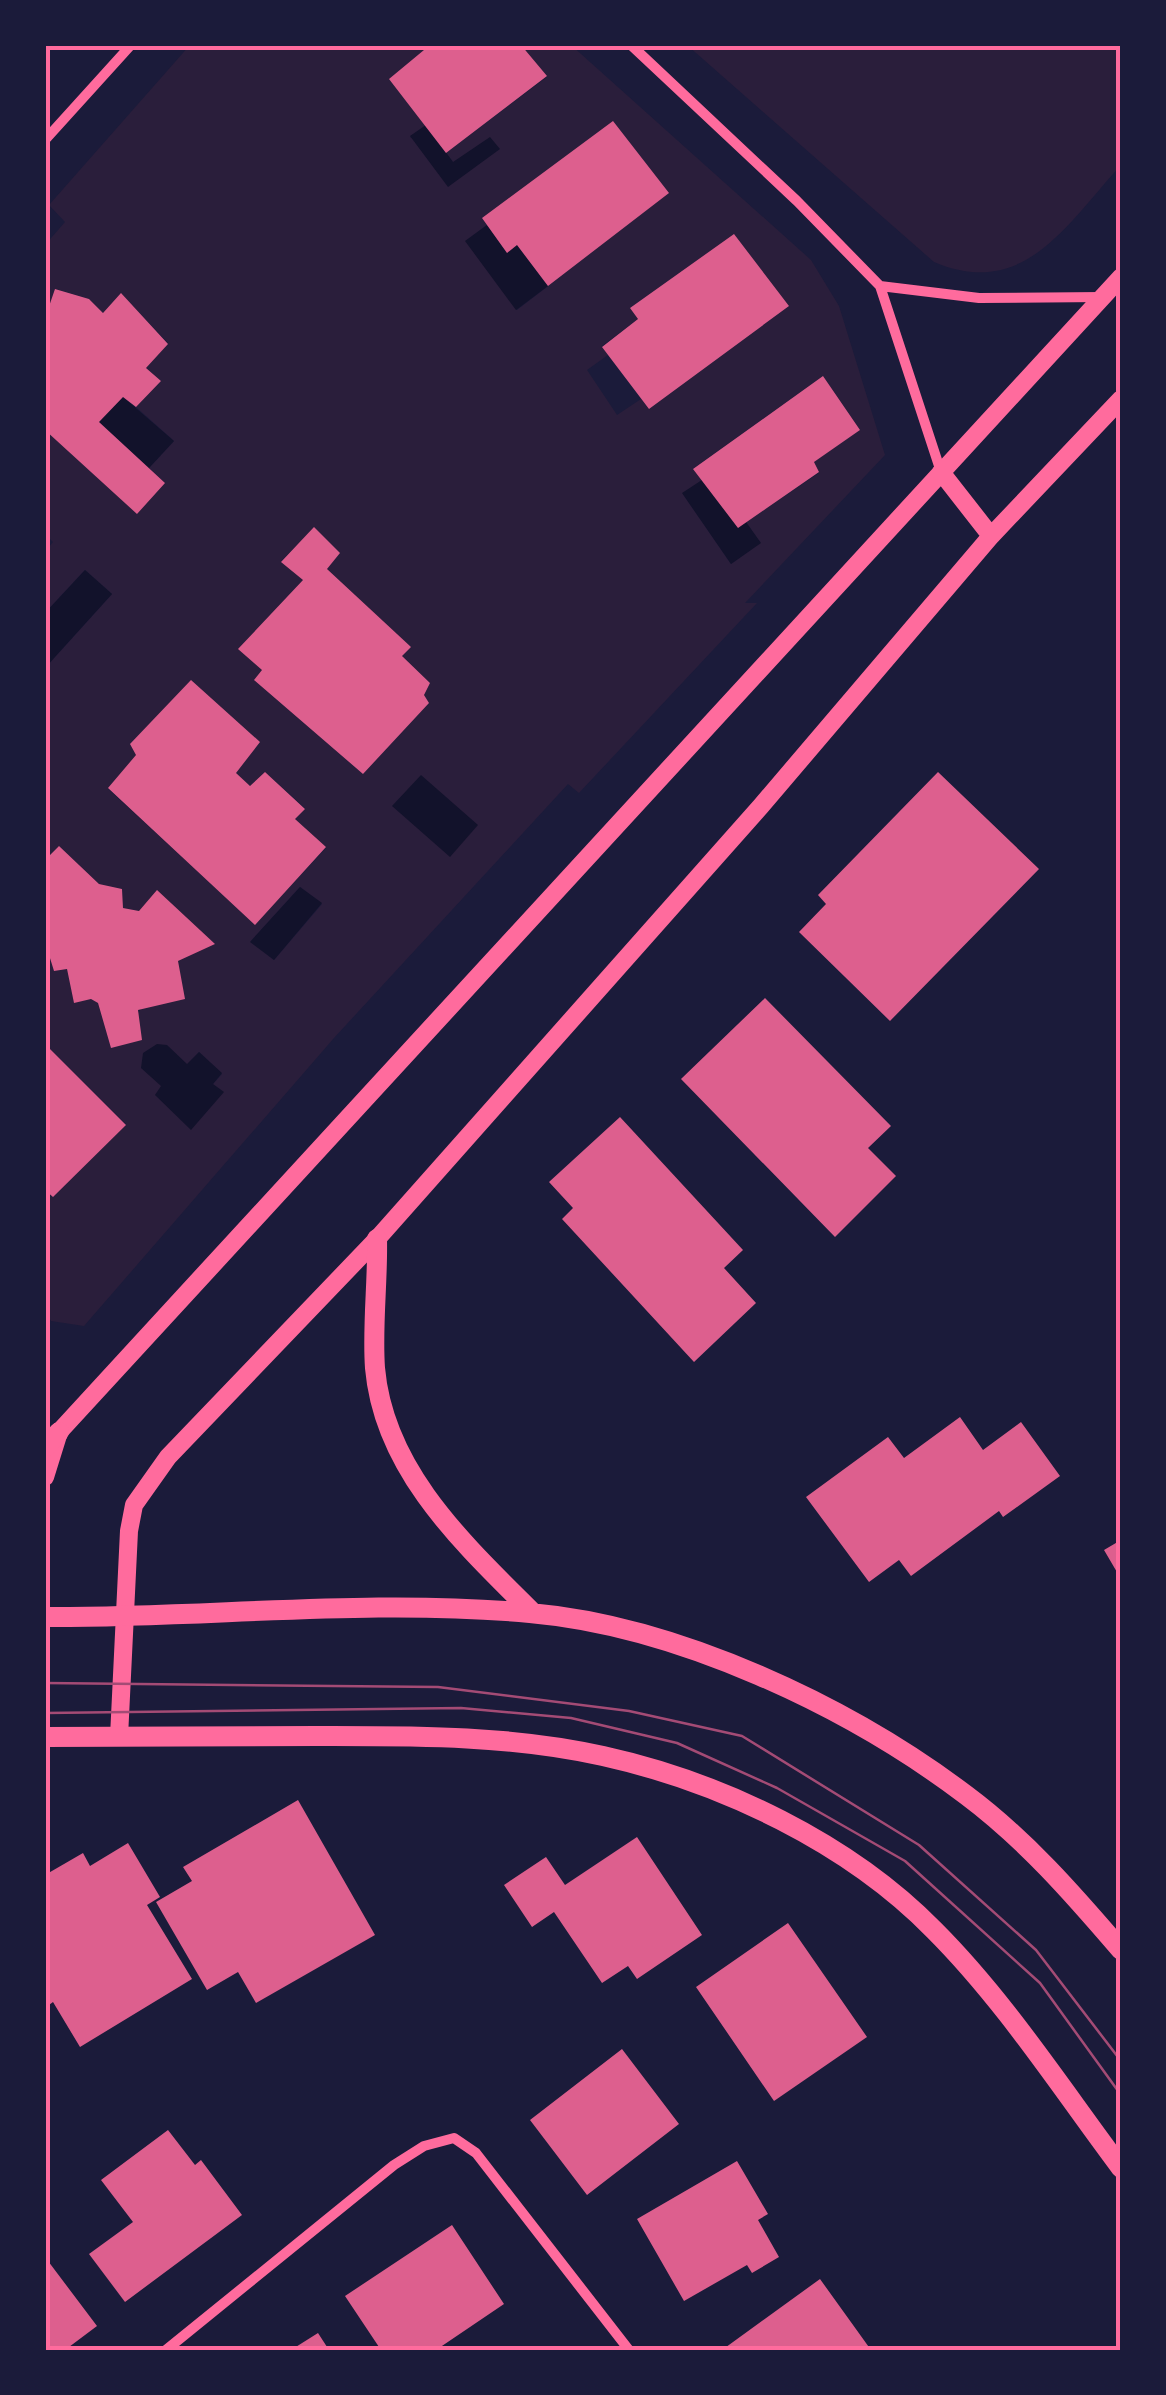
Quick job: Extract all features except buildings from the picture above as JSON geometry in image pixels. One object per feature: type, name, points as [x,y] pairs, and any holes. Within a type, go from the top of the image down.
[{"type":"main road","points":[[378,1238],[375,1368],[387,1427],[409,1473],[466,1546],[533,1613]]},
{"type":"main road","points":[[45,1617],[126,1618],[333,1607],[533,1613],[628,1631],[734,1667],[850,1719],[966,1795],[1054,1871],[1121,1950]]},
{"type":"main road","points":[[45,1737],[438,1736],[603,1756],[701,1786],[795,1828],[872,1877],[934,1929],[1012,2020],[1121,2168]]},
{"type":"street","points":[[45,140],[132,45]]},
{"type":"street","points":[[631,45],[797,200],[880,286],[941,472],[991,536]]},
{"type":"street","points":[[45,1477],[52,1440],[1121,277]]},
{"type":"street","points":[[880,286],[979,298],[1104,297]]},
{"type":"street","points":[[119,1737],[134,1504],[168,1456],[378,1238],[761,806],[991,536],[1121,399]]},
{"type":"street","points":[[166,2350],[394,2164],[424,2146],[454,2138],[476,2152],[629,2350]]},
{"type":"shaded area","points":[[190,45],[430,45],[390,79],[426,125],[410,137],[453,162],[446,153],[547,77],[521,45],[571,45],[811,260],[839,306],[885,455],[745,603],[757,603],[579,793],[568,784],[334,1038],[84,1326],[51,1321],[45,1311],[45,1190],[53,1197],[126,1124],[45,1044],[45,942],[54,971],[67,969],[74,1002],[91,999],[98,1003],[111,1048],[178,961],[214,944],[158,891],[139,911],[123,908],[122,889],[99,884],[59,846],[45,860],[45,668],[112,594],[85,570],[45,613],[45,552],[53,542],[45,534],[45,430],[164,482],[149,468],[174,441],[136,407],[161,381],[146,368],[168,343],[121,294],[103,313],[89,299],[56,289],[45,318],[45,245],[65,222],[49,205]],"holes":[[[668,193],[517,310],[466,241],[487,225],[482,218]],[[733,235],[789,306],[649,409],[641,399],[617,415],[587,370],[608,355],[602,346],[638,319],[630,308]],[[823,376],[860,430],[814,462],[819,473],[746,522],[760,543],[731,564],[683,494],[702,480],[694,468]],[[314,528],[340,553],[327,569],[410,647],[402,656],[430,683],[424,695],[429,703],[363,774],[255,681],[262,670],[239,649],[303,580],[281,561]],[[136,755],[250,786],[265,772],[305,808],[295,819],[326,848],[255,924],[108,789]],[[300,887],[322,904],[274,960],[251,941]],[[167,1046],[187,1065],[199,1052],[222,1074],[213,1084],[155,1095],[162,1087]]]},
{"type":"shaded area","points":[[687,45],[1121,45],[1121,165],[1041,250],[1018,264],[993,271],[966,271],[934,262]]},
{"type":"shaded area","points":[[426,125],[453,162],[490,137],[500,149],[448,187],[410,136]]},
{"type":"shaded area","points":[[487,225],[507,253],[517,245],[548,286],[516,310],[465,241]]},
{"type":"shaded area","points":[[123,397],[174,441],[149,468],[99,422]]},
{"type":"shaded area","points":[[702,480],[739,527],[746,522],[761,543],[731,564],[682,493]]},
{"type":"shaded area","points":[[85,570],[112,594],[45,668],[45,613]]},
{"type":"shaded area","points":[[421,775],[478,825],[450,857],[392,806]]},
{"type":"shaded area","points":[[300,887],[322,903],[274,960],[250,942]]},
{"type":"shaded area","points":[[157,1044],[167,1045],[187,1064],[199,1052],[222,1073],[213,1084],[224,1092],[191,1130],[155,1095],[161,1086],[141,1068],[143,1053]]},
{"type":"tram line","points":[[45,1683],[438,1687],[629,1711],[742,1736],[919,1845],[1036,1950],[1121,2061]]},
{"type":"tram line","points":[[45,1713],[461,1708],[571,1718],[677,1743],[777,1788],[905,1861],[1040,1983],[1121,2095]]}]
